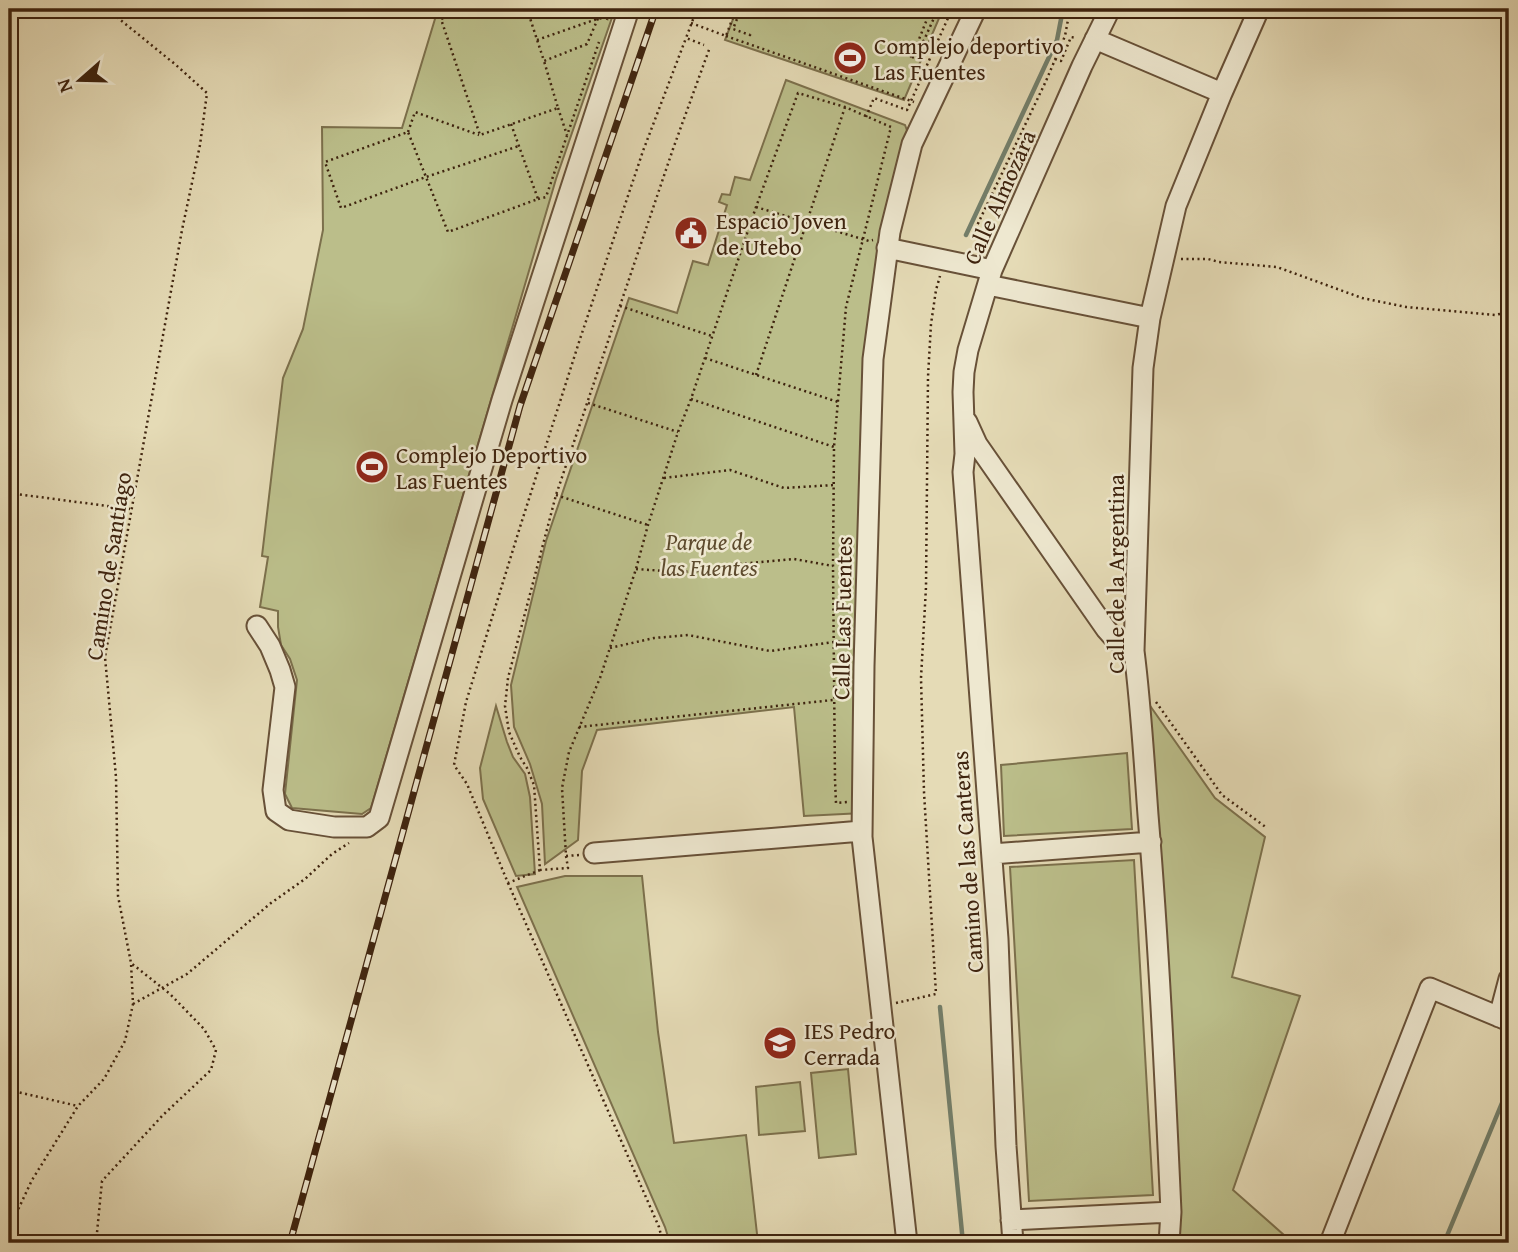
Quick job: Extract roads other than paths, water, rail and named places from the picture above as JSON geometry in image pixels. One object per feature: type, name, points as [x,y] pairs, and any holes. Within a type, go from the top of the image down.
[{"type":"street","points":[[257,626],[270,646],[285,687],[273,790],[276,811],[289,820],[334,827],[368,827],[379,818],[502,400],[629,9]]},
{"type":"street","name":"Calle Las Fuentes","points":[[907,1243],[862,831],[873,359],[887,248],[912,144],[976,9]]},
{"type":"street","name":"Calle Almozara","points":[[964,413],[963,392],[968,350],[990,277],[1086,39],[1110,9]]},
{"type":"street","name":"Calle de la Argentina","points":[[1169,1243],[1171,1212],[1161,1007],[1151,842],[1134,651],[1143,368],[1150,318],[1176,206],[1259,9]]},
{"type":"street","points":[[1086,39],[1222,93]]},
{"type":"street","points":[[887,248],[1150,318]]},
{"type":"street","points":[[964,413],[971,432],[989,461],[1106,629],[1115,641],[1134,651]]},
{"type":"street","name":"Camino de las Canteras","points":[[964,413],[964,469],[998,939],[1013,1243]]},
{"type":"street","points":[[964,469],[976,470],[989,461]]},
{"type":"street","points":[[594,853],[862,831]]},
{"type":"street","points":[[992,854],[1151,842]]},
{"type":"street","points":[[1330,1243],[1430,988],[1504,1019],[1509,979]]},
{"type":"street","points":[[1011,1220],[1171,1212]]},
{"type":"waterway","points":[[966,235],[1057,40],[1063,9]]},
{"type":"waterway","points":[[940,1007],[963,1243]]},
{"type":"waterway","points":[[1444,1243],[1509,1086]]},
{"type":"railway","points":[[290,1243],[520,406],[656,9]]},
{"type":"place","name":"Complejo deportivo Las Fuentes","points":[[850,58]]},
{"type":"place","name":"Espacio Joven de Utebo","points":[[691,233]]},
{"type":"place","name":"Complejo Deportivo Las Fuentes","points":[[372,467]]},
{"type":"place","name":"IES Pedro Cerrada","points":[[780,1043]]},
{"type":"park label","name":"Parque de las Fuentes","points":[[709,554]]}]
